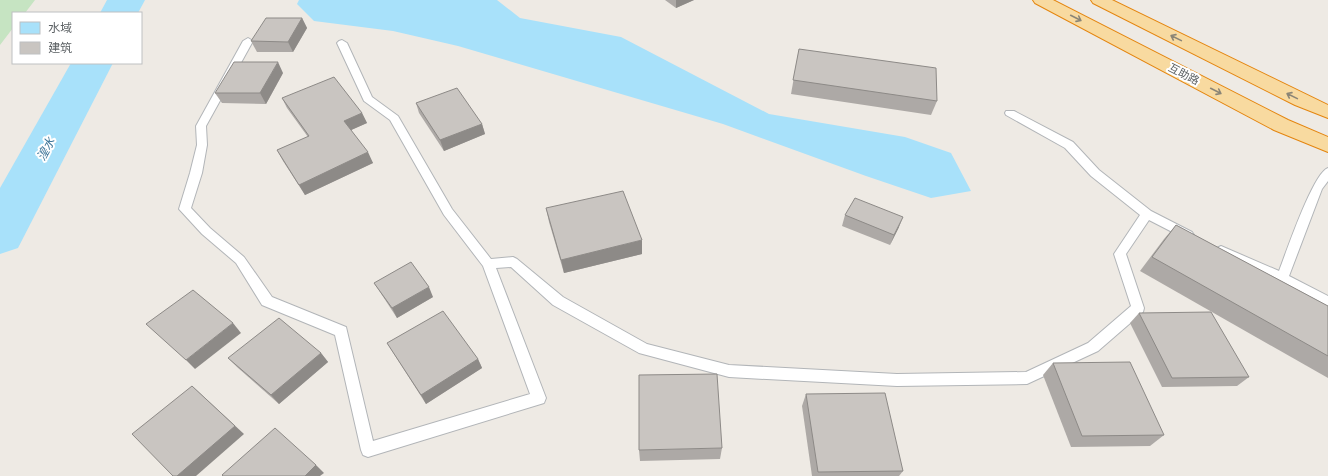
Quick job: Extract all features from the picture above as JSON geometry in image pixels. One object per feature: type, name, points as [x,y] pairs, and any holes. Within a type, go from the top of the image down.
[{"type":"highway","name":"互助路","points":[[1041,0],[1281,125],[1328,145]]},
{"type":"highway","points":[[1099,0],[1302,101],[1328,112]]},
{"type":"lane","points":[[248,41],[201,126],[200,152],[196,173],[185,209],[206,231],[240,260],[267,301],[341,331],[368,450],[539,398],[488,264],[448,212],[394,118],[368,98],[342,43]]},
{"type":"lane","points":[[1010,112],[1069,145],[1094,173],[1147,214],[1282,278],[1328,302]]},
{"type":"lane","points":[[1282,278],[1317,188],[1328,172]]},
{"type":"lane","points":[[488,264],[513,262],[558,301],[644,349],[729,371],[897,380],[1027,378],[1093,347],[1138,308],[1120,254],[1147,214]]},
{"type":"green space","points":[[0,0],[35,0],[26,12],[12,12],[12,29],[0,45]]},
{"type":"water","points":[[299,0],[497,0],[520,18],[621,37],[769,114],[905,137],[951,153],[971,191],[931,198],[723,124],[458,46],[393,31],[314,21],[297,4]]},
{"type":"building","points":[[266,18],[302,18],[288,42],[251,41]]},
{"type":"building","points":[[799,49],[936,68],[937,101],[793,80]]},
{"type":"building","points":[[234,62],[278,62],[260,93],[215,93]]},
{"type":"building","points":[[334,77],[362,113],[344,121],[368,152],[299,185],[277,150],[309,136],[282,98]]},
{"type":"building","points":[[457,88],[482,124],[440,140],[416,103]]},
{"type":"building","points":[[623,191],[642,240],[561,260],[546,208]]},
{"type":"building","points":[[855,198],[903,217],[894,235],[845,215]]},
{"type":"building","points":[[1176,225],[1328,306],[1328,356],[1152,257]]},
{"type":"building","points":[[411,262],[429,287],[392,308],[374,283]]},
{"type":"building","points":[[193,290],[233,323],[186,360],[146,324]]},
{"type":"building","points":[[443,311],[478,359],[421,395],[387,343]]},
{"type":"building","points":[[1211,312],[1249,377],[1172,378],[1139,313]]},
{"type":"building","points":[[279,318],[321,353],[271,395],[228,358]]},
{"type":"building","points":[[1130,362],[1164,435],[1082,436],[1053,363]]},
{"type":"building","points":[[717,374],[722,448],[639,450],[639,375]]},
{"type":"building","points":[[192,386],[235,426],[177,476],[173,476],[132,434]]},
{"type":"building","points":[[885,393],[903,471],[818,472],[806,394]]},
{"type":"building","points":[[275,428],[316,465],[305,476],[222,475]]},
{"type":"waterway","name":"湟水","points":[[120,12],[126,0]]},
{"type":"waterway","name":"湟水","points":[[0,234],[91,64]]}]
